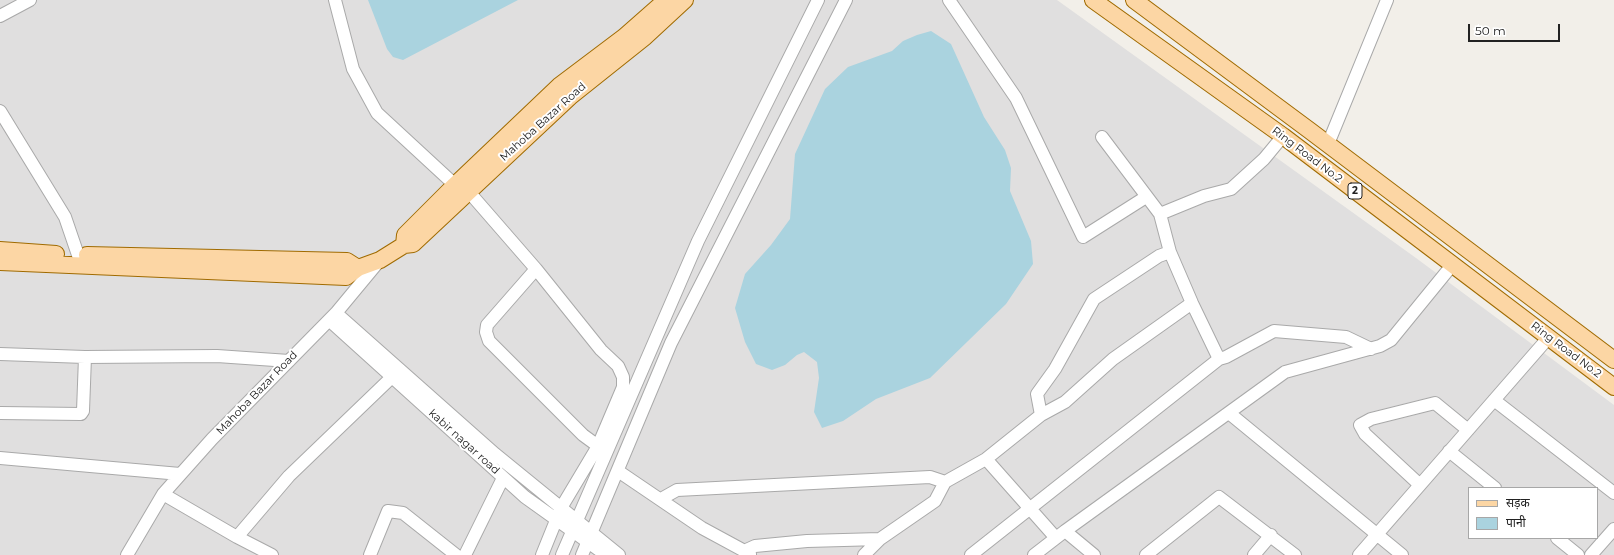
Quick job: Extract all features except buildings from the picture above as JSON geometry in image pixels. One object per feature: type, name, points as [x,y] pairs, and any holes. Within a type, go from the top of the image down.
[{"type":"main road","name":"Mahoba Bazar Road","points":[[628,42],[666,0]]},
{"type":"main road","name":"Mahoba Bazar Road","points":[[380,260],[404,245],[405,235],[462,188],[559,86],[628,42],[685,0]]},
{"type":"main road","name":"Ring Road No.2","points":[[1093,0],[1283,136],[1319,165],[1453,264],[1614,387]]},
{"type":"main road","name":"Ring Road No.2","points":[[1134,0],[1614,360]]},
{"type":"main road","points":[[0,250],[78,255],[347,261],[358,268]]},
{"type":"main road","points":[[0,262],[346,277],[358,268],[380,260]]},
{"type":"street","points":[[0,16],[30,0]]},
{"type":"street","points":[[335,0],[353,68],[377,113],[462,188],[536,269],[601,350],[618,366],[623,377],[623,387],[598,446],[559,513],[542,555]]},
{"type":"street","points":[[562,555],[698,241],[818,0]]},
{"type":"street","points":[[582,555],[671,343],[846,0]]},
{"type":"street","points":[[949,0],[1016,98],[1083,237],[1146,197]]},
{"type":"street","points":[[1328,144],[1387,0]]},
{"type":"street","points":[[0,110],[65,217],[78,255]]},
{"type":"street","points":[[1160,214],[1204,196],[1231,189],[1264,159],[1283,136]]},
{"type":"street","points":[[1102,137],[1160,214],[1170,252],[1219,359]]},
{"type":"street","points":[[1041,415],[1038,394],[1055,370],[1094,298],[1159,256],[1170,252]]},
{"type":"street","name":"Mahoba Bazar Road","points":[[127,555],[163,494],[180,474],[212,439],[332,316],[380,260]]},
{"type":"street","points":[[1034,555],[1285,372],[1380,346],[1391,340],[1453,264]]},
{"type":"street","points":[[536,269],[487,325],[486,332],[489,341],[583,435],[598,446]]},
{"type":"street","points":[[864,555],[880,539],[934,501],[945,482],[986,459],[1041,415],[1065,402],[1114,359],[1192,302]]},
{"type":"street","points":[[332,316],[495,454],[559,513]]},
{"type":"street","name":"kabir nagar road","points":[[332,316],[392,377],[524,497],[559,513],[590,537],[606,555]]},
{"type":"street","points":[[971,555],[1219,359],[1226,358],[1274,331],[1346,337],[1370,349]]},
{"type":"street","points":[[1359,555],[1548,336]]},
{"type":"street","points":[[0,354],[85,357],[217,356],[289,361]]},
{"type":"street","points":[[0,413],[81,414],[83,411],[85,357]]},
{"type":"street","points":[[237,537],[289,476],[392,377]]},
{"type":"street","points":[[1494,400],[1614,493]]},
{"type":"street","points":[[1420,485],[1365,434],[1360,425],[1370,419],[1435,403],[1468,430]]},
{"type":"street","points":[[1229,413],[1402,555]]},
{"type":"street","points":[[1449,451],[1494,487]]},
{"type":"street","points":[[0,458],[180,474]]},
{"type":"street","points":[[986,459],[1030,509],[1061,535],[1094,555]]},
{"type":"street","points":[[618,471],[702,528],[748,553],[755,546],[807,541],[880,539]]},
{"type":"street","points":[[661,499],[677,490],[930,477],[945,482]]},
{"type":"street","points":[[465,555],[503,478]]},
{"type":"street","points":[[163,494],[237,537],[272,555]]},
{"type":"street","points":[[1146,555],[1218,497],[1295,555]]},
{"type":"street","points":[[370,555],[388,511],[403,513],[456,555]]},
{"type":"street","points":[[1591,555],[1614,529]]},
{"type":"street","points":[[1254,555],[1271,536]]},
{"type":"street","points":[[590,537],[619,555]]},
{"type":"street","points":[[1558,539],[1578,555]]},
{"type":"shaded area","points":[[0,0],[1057,0],[1416,258],[1614,405],[1614,555],[0,555]]},
{"type":"water","points":[[368,0],[518,0],[403,60],[393,57],[387,49]]},
{"type":"water","points":[[931,31],[951,44],[984,117],[1005,150],[1011,168],[1010,191],[1031,241],[1033,264],[1006,304],[930,378],[876,399],[843,421],[822,428],[814,412],[819,378],[817,362],[804,352],[797,355],[785,365],[772,370],[756,364],[745,342],[735,308],[745,274],[771,245],[790,219],[795,154],[825,89],[848,67],[892,51],[903,41]]}]
